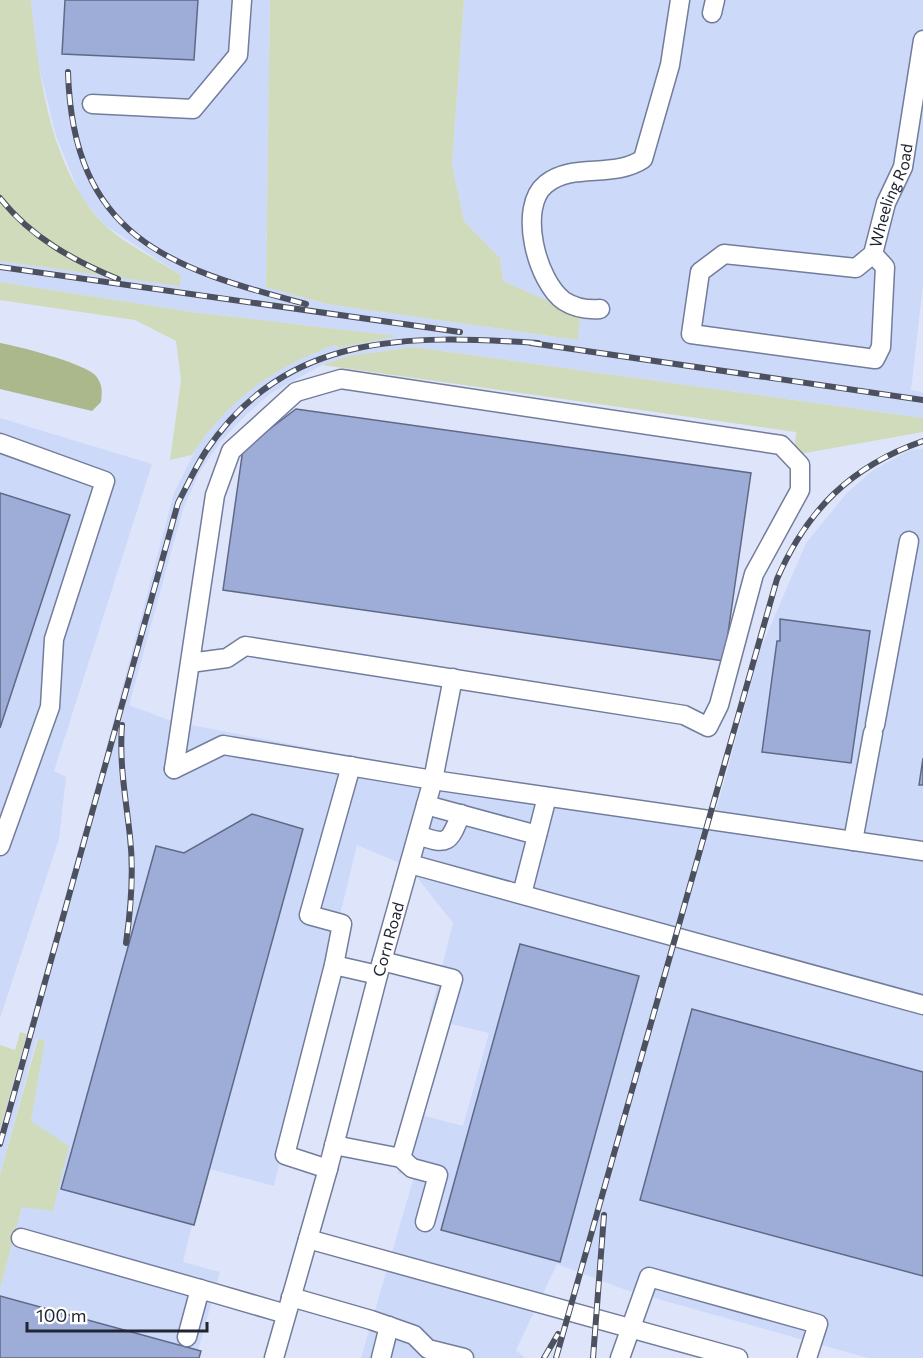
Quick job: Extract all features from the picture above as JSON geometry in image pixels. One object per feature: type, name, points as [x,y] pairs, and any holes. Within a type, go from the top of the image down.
[{"type":"street","points":[[92,104],[194,109],[238,55],[242,0]]},
{"type":"street","points":[[600,309],[587,310],[571,305],[562,300],[545,279],[534,248],[532,211],[541,190],[557,177],[615,171],[631,167],[643,159],[670,65],[680,0]]},
{"type":"street","name":"Wheeling Road","points":[[873,255],[885,267],[881,348],[875,359],[691,334],[700,272],[724,254],[856,268],[873,255],[886,203],[903,167],[923,40]]},
{"type":"street","points":[[190,663],[227,658],[245,646],[684,715],[708,727],[719,705],[753,574],[800,490],[800,465],[781,445],[341,379],[296,392],[231,451],[215,495],[174,769],[223,745],[433,780],[923,851]]},
{"type":"street","points":[[0,443],[105,481],[54,639],[50,707],[0,846]]},
{"type":"street","points":[[853,841],[909,541]]},
{"type":"street","name":"Corn Road","points":[[274,1358],[328,1169],[380,968],[433,780],[453,678]]},
{"type":"street","points":[[328,1169],[285,1155],[334,966],[342,924],[309,915],[351,766]]},
{"type":"street","points":[[522,894],[547,796]]},
{"type":"street","points":[[426,805],[537,835]]},
{"type":"street","points":[[418,835],[445,842],[452,836],[461,814]]},
{"type":"street","points":[[410,864],[923,1005]]},
{"type":"street","points":[[334,966],[380,968],[453,979],[401,1158]]},
{"type":"street","points":[[334,1144],[401,1158],[412,1168],[438,1175],[425,1222]]},
{"type":"street","points":[[21,1238],[200,1289],[389,1326],[414,1335],[428,1349],[464,1358]]},
{"type":"street","points":[[308,1239],[738,1358]]},
{"type":"street","points":[[620,1358],[629,1327],[649,1277],[818,1324],[807,1358]]},
{"type":"street","points":[[187,1337],[200,1289]]},
{"type":"street","points":[[381,1358],[389,1326]]},
{"type":"shaded area","points":[[0,0],[31,0],[38,59],[50,119],[59,148],[85,201],[111,230],[181,275],[180,286],[0,261]]},
{"type":"shaded area","points":[[31,0],[270,0],[266,287],[327,304],[578,340],[580,315],[503,281],[500,258],[464,221],[452,164],[464,0],[923,0],[923,285],[911,390],[923,392],[923,418],[413,347],[348,356],[322,365],[271,393],[247,414],[221,441],[199,473],[183,509],[129,705],[171,721],[455,776],[716,811],[761,648],[806,543],[846,494],[873,470],[910,450],[923,449],[923,1358],[868,1358],[626,1290],[557,1264],[516,1350],[525,1358],[361,1358],[414,1177],[398,1173],[414,1113],[463,1126],[489,1033],[429,1019],[453,923],[409,867],[357,845],[274,1186],[206,1168],[183,1262],[220,1272],[196,1358],[0,1358],[0,1289],[22,1207],[31,1121],[45,1041],[37,1038],[0,1175],[0,1130],[101,768],[174,493],[198,445],[243,394],[281,367],[307,355],[335,345],[338,348],[394,336],[192,312],[0,282],[0,261],[180,285],[181,275],[106,226],[81,197],[56,136],[38,63]]},
{"type":"shaded area","points":[[270,0],[464,0],[452,164],[464,221],[500,258],[503,281],[580,315],[578,340],[327,304],[266,287]]},
{"type":"shaded area","points":[[0,282],[192,312],[397,336],[338,348],[335,345],[292,363],[236,402],[205,436],[192,455],[170,460],[181,380],[176,341],[135,320],[0,300]]},
{"type":"shaded area","points":[[0,343],[51,356],[90,371],[100,382],[101,402],[92,411],[0,389]]},
{"type":"shaded area","points":[[413,347],[923,418],[923,432],[794,455],[796,432],[322,365],[348,356]]},
{"type":"shaded area","points":[[0,418],[152,464],[54,771],[66,777],[59,839],[0,1018]]},
{"type":"shaded area","points":[[20,1032],[27,1034],[0,1130],[0,1045],[15,1050]]},
{"type":"shaded area","points":[[38,1038],[45,1041],[31,1121],[69,1146],[53,1211],[22,1207],[0,1289],[0,1175]]},
{"type":"building","points":[[65,0],[198,0],[194,60],[62,54]]},
{"type":"building","points":[[296,409],[751,473],[724,661],[223,590],[243,449]]},
{"type":"building","points":[[0,493],[70,515],[0,728]]},
{"type":"building","points":[[780,619],[870,631],[851,763],[762,752],[777,641],[780,641]]},
{"type":"building","points":[[923,758],[923,785],[919,785]]},
{"type":"building","points":[[252,814],[303,829],[194,1225],[61,1189],[156,846],[184,853]]},
{"type":"building","points":[[520,944],[639,976],[560,1262],[441,1230]]},
{"type":"building","points":[[692,1009],[923,1072],[923,1276],[640,1200]]},
{"type":"building","points":[[0,1296],[201,1351],[199,1358],[0,1358]]},
{"type":"railway","points":[[68,72],[74,128],[88,172],[109,208],[137,236],[171,258],[211,276],[306,304]]},
{"type":"railway","points":[[0,198],[25,224],[53,246],[118,279]]},
{"type":"railway","points":[[0,267],[460,332]]},
{"type":"railway","points":[[0,1144],[178,503],[206,451],[238,412],[274,382],[313,362],[354,349],[398,342],[490,340],[538,343]]},
{"type":"railway","points":[[531,343],[923,400]]},
{"type":"railway","points":[[556,1358],[777,579],[802,532],[834,494],[874,463],[923,441]]},
{"type":"railway","points":[[122,725],[122,768],[132,863],[131,903],[126,943]]},
{"type":"railway","points":[[593,1358],[604,1215]]},
{"type":"railway","points":[[544,1358],[558,1334]]}]
